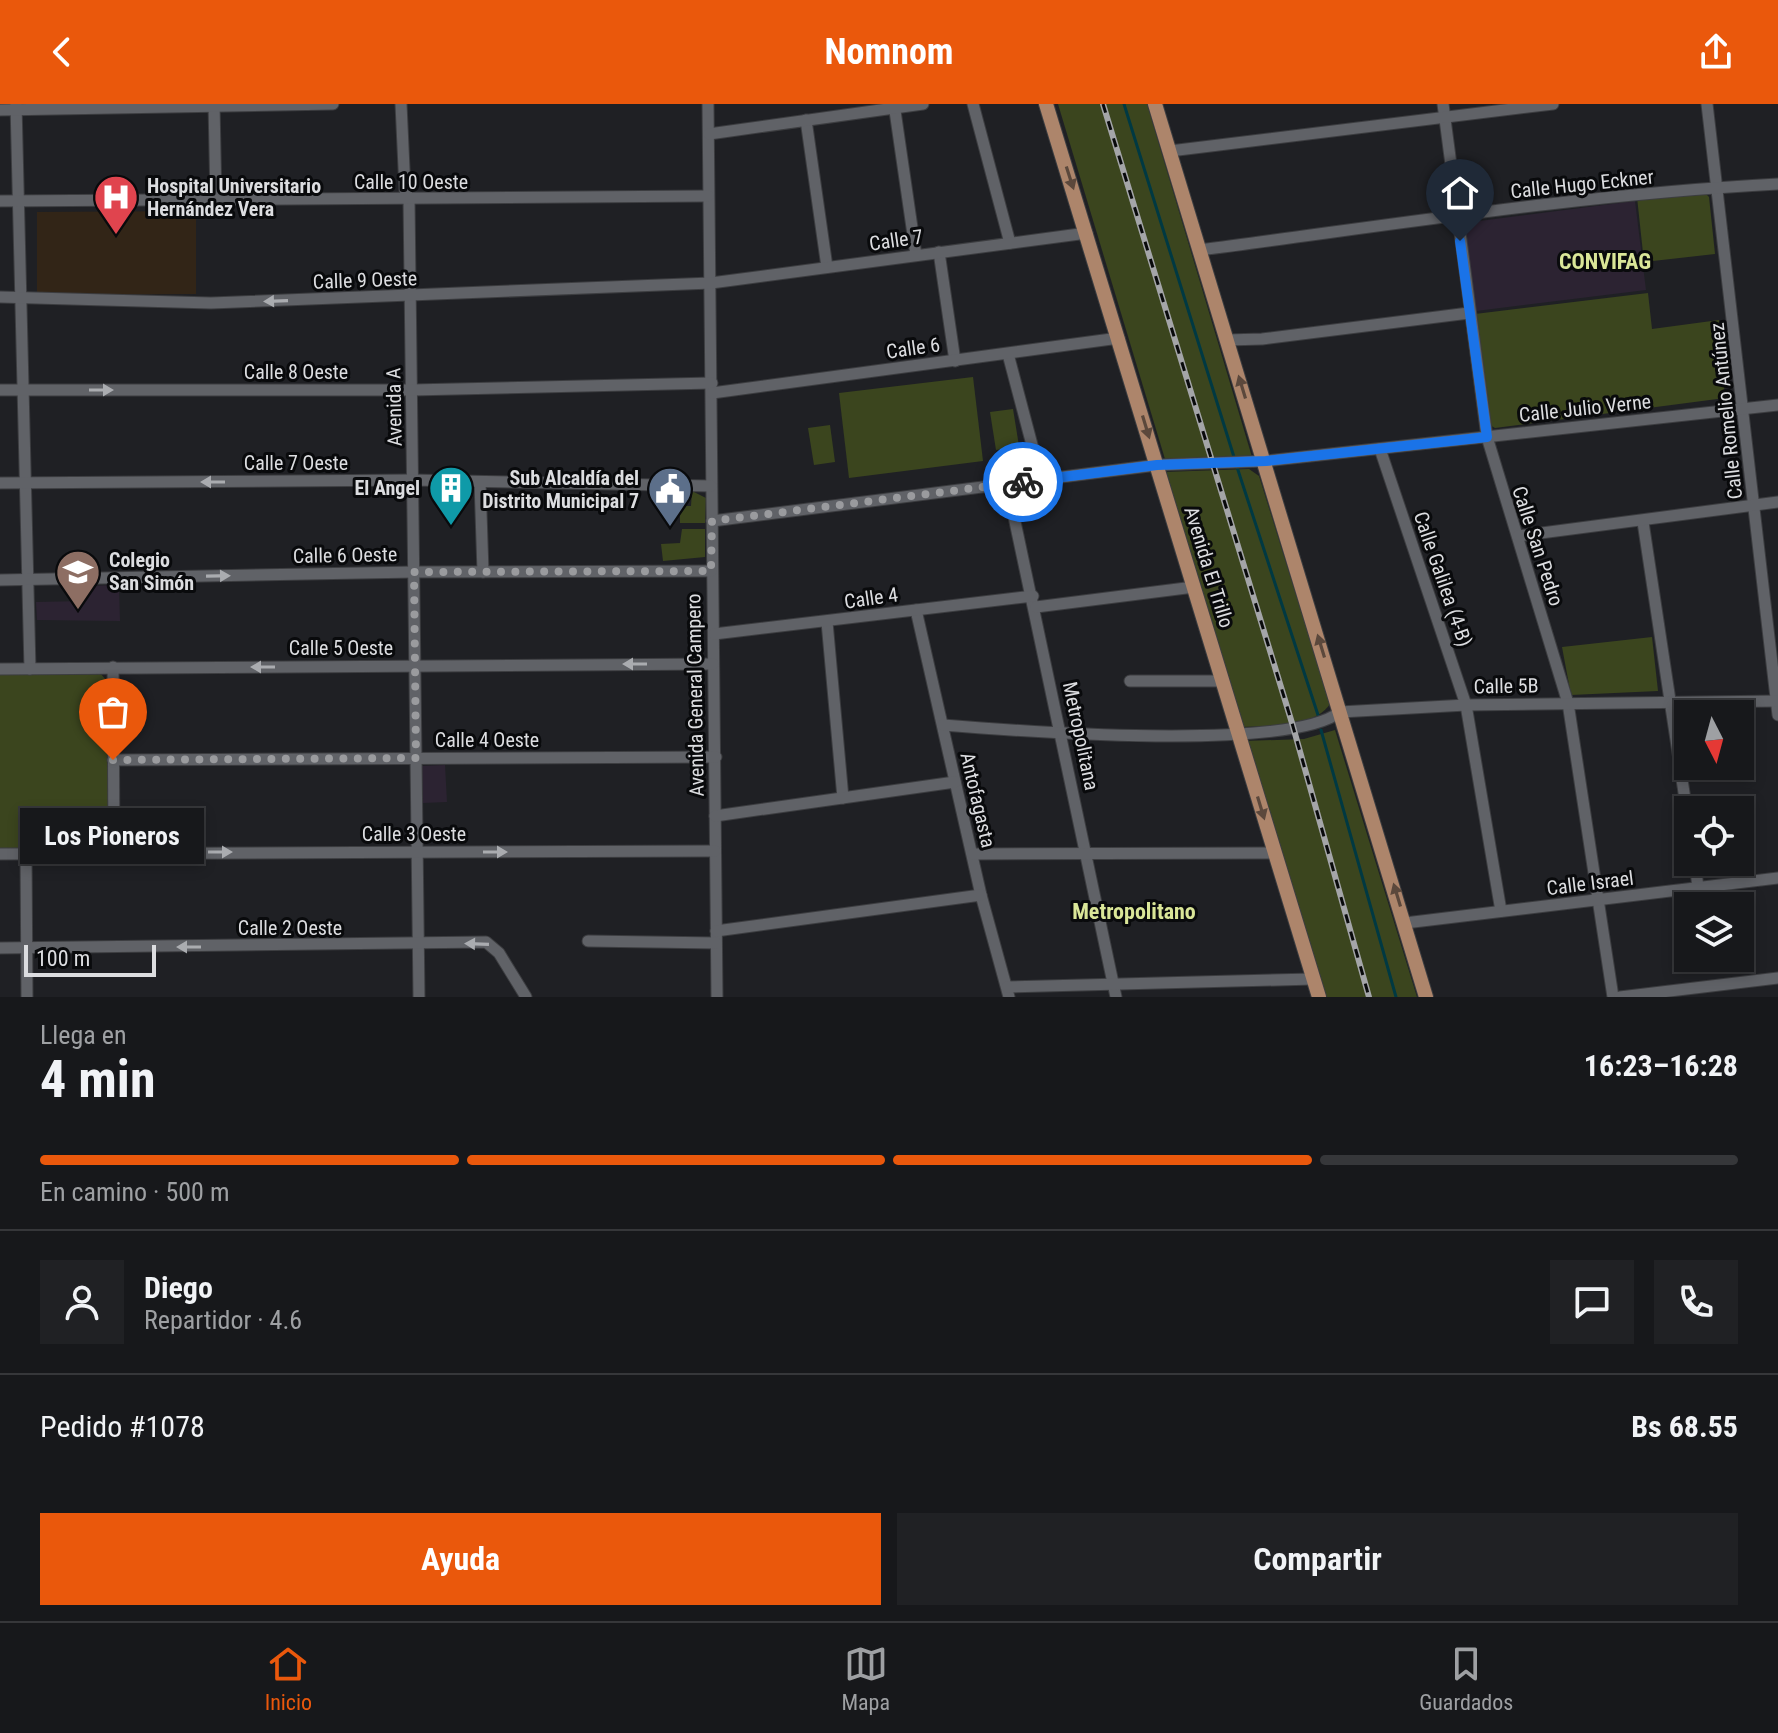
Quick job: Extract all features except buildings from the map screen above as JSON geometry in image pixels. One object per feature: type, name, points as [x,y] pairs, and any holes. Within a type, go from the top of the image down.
[{"type":"main road","name":"Avenida El Trillo","points":[[1046,104],[1319,997]]},
{"type":"main road","points":[[1155,104],[1426,997]]},
{"type":"street","points":[[0,110],[16,107],[333,104]]},
{"type":"street","name":"Avenida A","points":[[401,104],[405,190],[409,200],[419,997]]},
{"type":"street","name":"Avenida General Campero","points":[[708,104],[717,997]]},
{"type":"street","points":[[709,134],[923,104]]},
{"type":"street","points":[[973,104],[1010,243]]},
{"type":"street","name":"Calle San Pedro","points":[[1443,104],[1487,437],[1568,703],[1613,997]]},
{"type":"street","points":[[1170,151],[1553,104]]},
{"type":"street","name":"Calle Romelio Antúnez","points":[[1707,104],[1778,715]]},
{"type":"street","points":[[214,105],[216,200]]},
{"type":"street","points":[[894,106],[916,255]]},
{"type":"street","points":[[16,107],[30,669]]},
{"type":"street","points":[[806,120],[827,267]]},
{"type":"street","name":"Calle Hugo Eckner","points":[[1200,250],[1457,216],[1719,187],[1778,184]]},
{"type":"street","name":"Calle 10 Oeste","points":[[0,201],[708,196]]},
{"type":"street","name":"Calle 7","points":[[711,283],[1087,233]]},
{"type":"street","points":[[939,252],[955,361]]},
{"type":"street","name":"Calle 9 Oeste","points":[[0,297],[211,303],[711,283]]},
{"type":"street","points":[[1227,340],[1262,339],[1469,313]]},
{"type":"street","name":"Calle 6","points":[[712,388],[955,361],[1119,338]]},
{"type":"street","points":[[1008,354],[1041,479]]},
{"type":"street","name":"Calle 8 Oeste","points":[[0,390],[712,388]]},
{"type":"street","name":"Calle Julio Verne","points":[[712,521],[1157,465],[1263,462],[1778,405]]},
{"type":"street","name":"Calle Galilea (4-B)","points":[[1380,449],[1466,705],[1501,911]]},
{"type":"street","name":"Calle 7 Oeste","points":[[0,483],[413,480],[711,486]]},
{"type":"street","points":[[480,482],[483,572]]},
{"type":"street","name":"Metropolitana","points":[[1007,484],[1063,734],[1115,991]]},
{"type":"street","points":[[1518,536],[1778,502]]},
{"type":"street","points":[[1643,522],[1684,796]]},
{"type":"street","name":"Calle 6 Oeste","points":[[0,580],[414,572],[711,571]]},
{"type":"street","name":"Calle 4","points":[[714,634],[916,610],[1194,587]]},
{"type":"street","name":"Antofagasta","points":[[916,610],[981,895],[1008,992]]},
{"type":"street","points":[[827,622],[843,798]]},
{"type":"street","name":"Calle 5 Oeste","points":[[0,669],[713,664]]},
{"type":"street","points":[[113,667],[114,852]]},
{"type":"street","points":[[1130,681],[1223,681]]},
{"type":"street","name":"Calle 5B","points":[[943,725],[1063,734],[1238,733],[1293,730],[1329,720],[1340,712],[1466,705],[1777,701]]},
{"type":"street","name":"Calle 4 Oeste","points":[[113,760],[716,757]]},
{"type":"street","points":[[715,816],[955,782]]},
{"type":"street","name":"Calle 3 Oeste","points":[[0,854],[715,851]]},
{"type":"street","points":[[26,853],[27,997]]},
{"type":"street","points":[[973,854],[1275,853]]},
{"type":"street","points":[[1697,876],[1698,888]]},
{"type":"street","name":"Calle Israel","points":[[1405,923],[1778,878]]},
{"type":"street","points":[[588,941],[716,937],[981,895]]},
{"type":"street","name":"Calle 2 Oeste","points":[[0,948],[486,942],[492,945],[526,997]]},
{"type":"street","points":[[1620,997],[1778,978]]},
{"type":"street","points":[[1008,992],[1115,991],[1313,979]]},
{"type":"shaded area","points":[[1635,201],[1646,290],[1476,311],[1464,223]]},
{"type":"shaded area","name":"Hospital Universitario Hernández Vera","points":[[196,211],[196,294],[37,295],[37,212]]},
{"type":"shaded area","name":"Colegio San Simón","points":[[119,585],[120,621],[37,620],[36,602],[84,601],[85,586]]},
{"type":"shaded area","points":[[445,765],[447,802],[423,803],[421,766]]},
{"type":"green space","points":[[1058,104],[1147,104],[1252,457],[1165,459]]},
{"type":"green space","points":[[1703,191],[1709,197],[1715,254],[1644,262],[1637,197]]},
{"type":"green space","points":[[1648,293],[1652,329],[1719,320],[1725,398],[1495,428],[1488,424],[1475,314]]},
{"type":"green space","points":[[973,377],[983,461],[849,478],[839,393]]},
{"type":"green space","points":[[1013,409],[1019,446],[996,450],[990,412]]},
{"type":"green space","points":[[830,425],[835,462],[814,465],[808,428]]},
{"type":"green space","points":[[1249,469],[1259,476],[1330,704],[1313,718],[1301,722],[1240,727],[1164,472]]},
{"type":"green space","points":[[692,491],[706,498],[705,523],[680,523],[680,506],[691,506]]},
{"type":"green space","points":[[682,529],[705,529],[705,557],[663,561],[661,544],[680,543]]},
{"type":"green space","points":[[1652,637],[1658,691],[1571,695],[1562,647]]},
{"type":"green space","points":[[0,673],[100,673],[107,681],[110,840],[103,849],[0,849]]},
{"type":"green space","points":[[1335,730],[1417,997],[1323,997],[1244,741],[1304,739]]},
{"type":"waterway","points":[[1124,104],[1234,457]]},
{"type":"waterway","points":[[1236,464],[1318,715]]},
{"type":"waterway","points":[[1321,730],[1396,997]]},
{"type":"railway","points":[[1103,104],[1292,723],[1369,997]]},
{"type":"way so far","points":[[113,760],[416,758],[414,572],[711,571],[712,521],[1023,482]]},
{"type":"place","name":"Hospital Universitario Hernández Vera","points":[[116,236]]},
{"type":"place","name":"El Angel","points":[[451,527]]},
{"type":"place","name":"Sub Alcaldía del Distrito Municipal 7","points":[[670,528]]},
{"type":"place","name":"Colegio San Simón","points":[[78,611]]},
{"type":"place","name":"Los Pioneros","points":[[113,760]]},
{"type":"district","name":"CONVIFAG","points":[[1605,261]]},
{"type":"district","name":"Metropolitano","points":[[1134,911]]},
{"type":"route","points":[[1023,482],[1157,465],[1266,461],[1487,437],[1460,241]]}]
